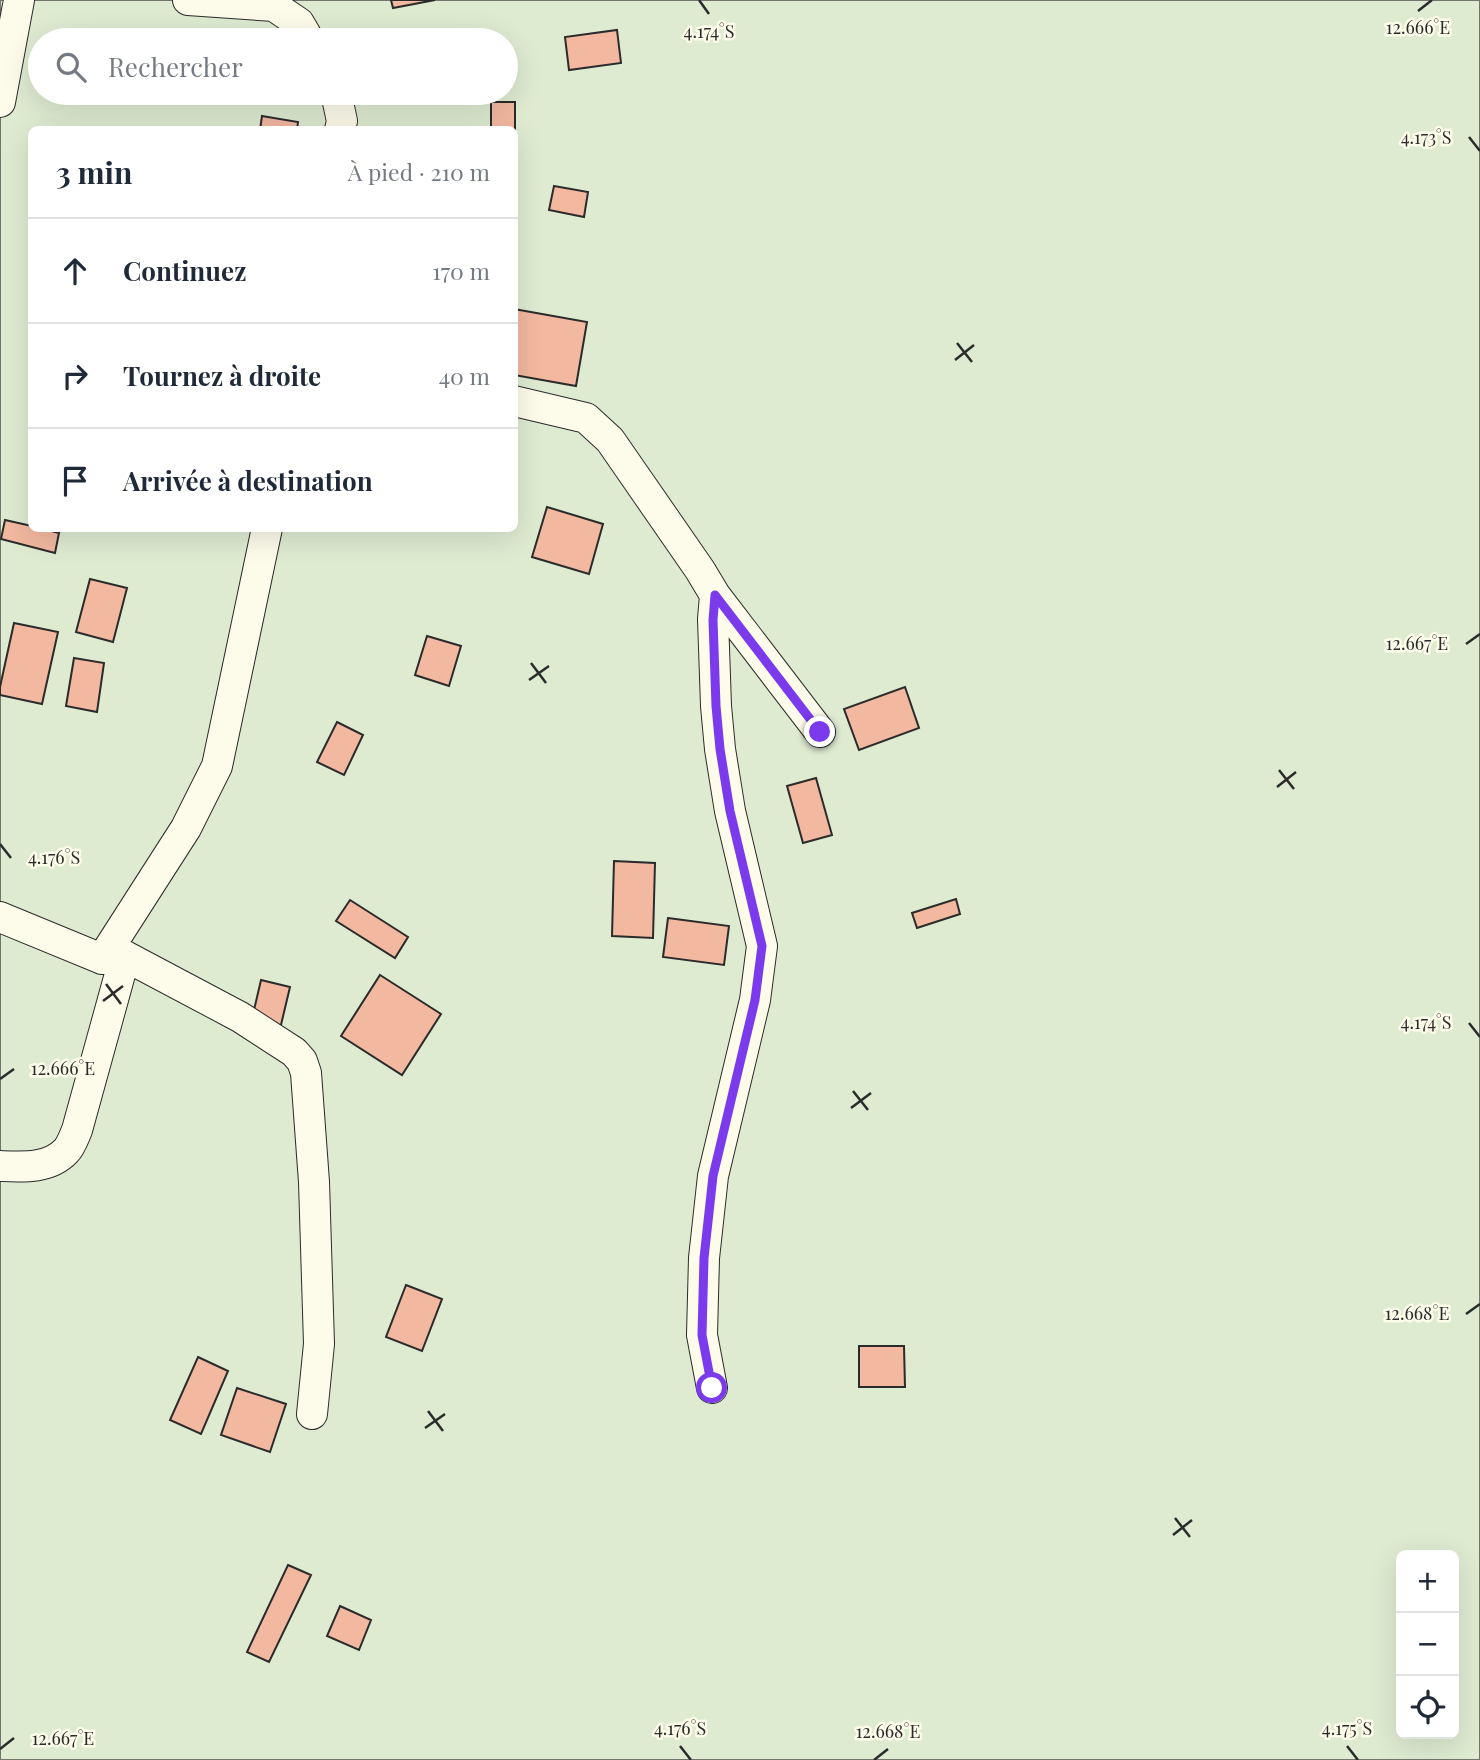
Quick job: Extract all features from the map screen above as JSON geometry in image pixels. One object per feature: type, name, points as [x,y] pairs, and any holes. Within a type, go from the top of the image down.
[{"type":"street","points":[[0,102],[19,0]]},
{"type":"street","points":[[188,0],[274,6],[299,23],[302,28]]},
{"type":"street","points":[[339,105],[341,126]]},
{"type":"street","points":[[518,402],[586,418],[610,440],[694,560],[715,595],[820,732]]},
{"type":"street","points":[[0,1166],[30,1167],[53,1160],[68,1150],[77,1130],[113,957],[186,828],[217,766],[266,532]]},
{"type":"street","points":[[712,1388],[702,1335],[704,1258],[713,1176],[755,1000],[762,946],[730,811],[720,749],[713,632],[715,595]]},
{"type":"street","points":[[0,918],[113,957],[240,1017],[294,1052],[302,1062],[306,1073],[314,1182],[319,1330],[312,1414]]},
{"type":"green space","points":[[0,0],[1480,0],[1480,1760],[0,1760]]},
{"type":"building","points":[[391,0],[435,0],[393,8]]},
{"type":"building","points":[[617,30],[621,63],[569,70],[565,37]]},
{"type":"building","points":[[491,105],[515,105],[515,126],[491,126]]},
{"type":"building","points":[[262,116],[298,122],[298,126],[261,126]]},
{"type":"building","points":[[554,186],[588,192],[584,217],[549,210]]},
{"type":"building","points":[[518,310],[587,322],[576,386],[518,376]]},
{"type":"building","points":[[547,507],[603,524],[589,574],[532,557]]},
{"type":"building","points":[[5,520],[28,525],[28,532],[59,533],[55,553],[1,539]]},
{"type":"building","points":[[90,579],[127,588],[113,642],[76,632]]},
{"type":"building","points":[[14,623],[58,632],[42,704],[0,695]]},
{"type":"building","points":[[427,636],[461,646],[449,686],[415,675]]},
{"type":"building","points":[[74,658],[104,663],[97,712],[66,706]]},
{"type":"building","points":[[905,687],[919,728],[859,750],[844,709]]},
{"type":"building","points":[[337,722],[363,735],[344,775],[317,762]]},
{"type":"building","points":[[816,778],[832,835],[803,843],[787,786]]},
{"type":"building","points":[[614,861],[655,863],[653,938],[612,936]]},
{"type":"building","points":[[956,899],[960,914],[917,928],[912,913]]},
{"type":"building","points":[[350,900],[408,937],[395,958],[336,921]]},
{"type":"building","points":[[668,918],[729,926],[724,965],[663,957]]},
{"type":"building","points":[[380,975],[441,1014],[402,1075],[341,1036]]},
{"type":"building","points":[[261,980],[290,987],[280,1029],[251,1023]]},
{"type":"building","points":[[406,1285],[442,1299],[422,1351],[386,1337]]},
{"type":"building","points":[[859,1346],[904,1346],[905,1387],[859,1387]]},
{"type":"building","points":[[198,1357],[228,1371],[201,1434],[170,1420]]},
{"type":"building","points":[[237,1388],[286,1404],[270,1452],[221,1435]]},
{"type":"building","points":[[288,1565],[311,1575],[269,1662],[247,1652]]},
{"type":"building","points":[[340,1606],[371,1620],[359,1650],[327,1636]]},
{"type":"route","points":[[712,1388],[702,1335],[704,1258],[713,1176],[755,1000],[762,946],[730,811],[720,749],[713,620],[715,595],[820,732]]}]
